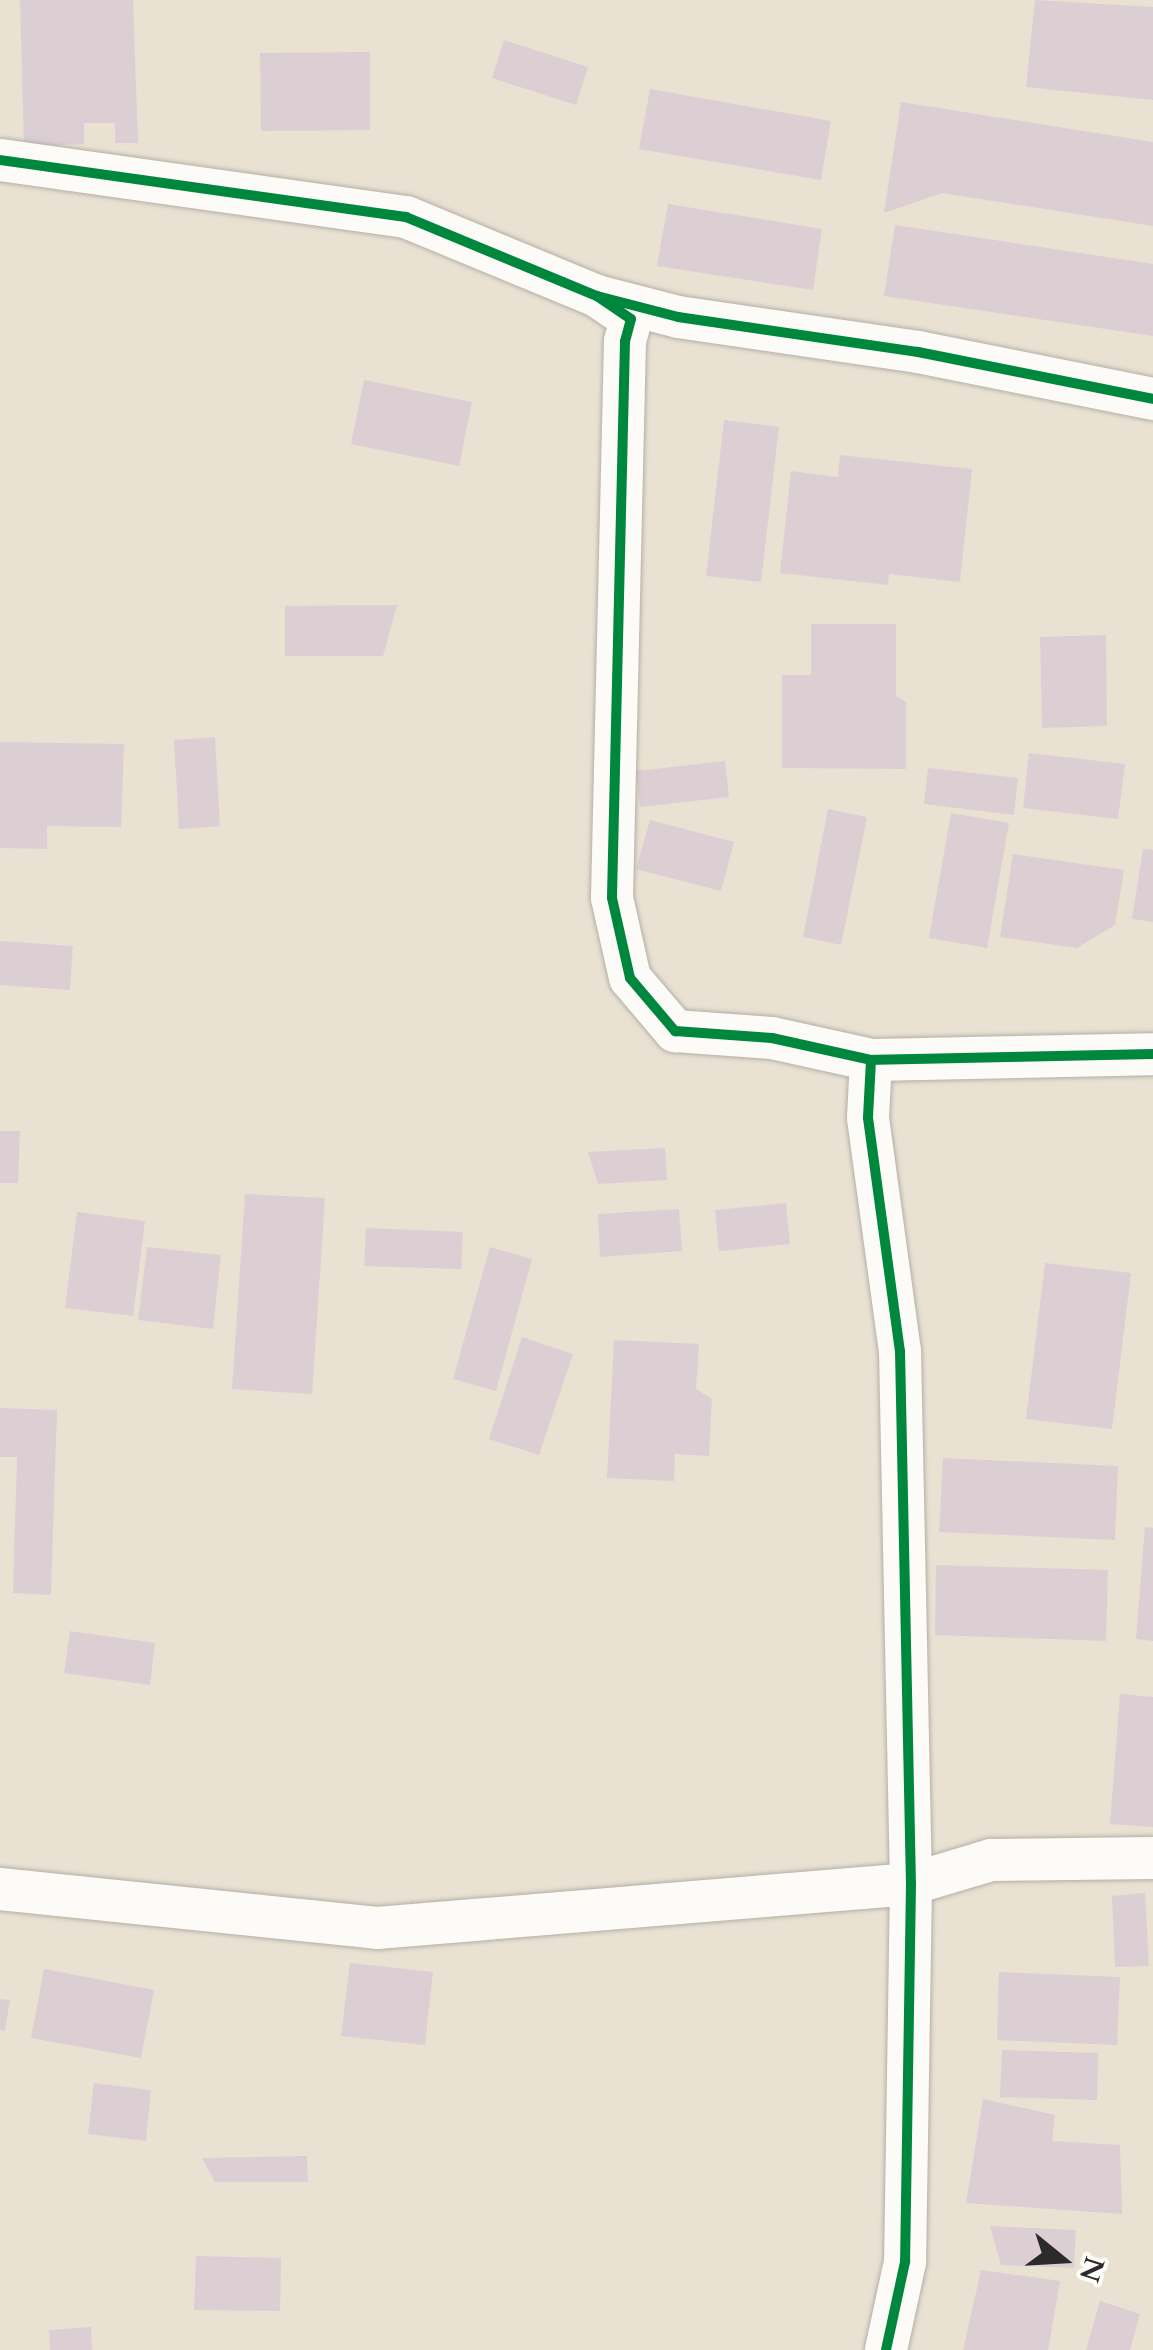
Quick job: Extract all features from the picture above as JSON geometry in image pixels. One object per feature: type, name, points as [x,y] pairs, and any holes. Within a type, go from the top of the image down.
[{"type":"street","points":[[0,160],[406,216],[598,296],[678,317],[918,352],[1153,399]]},
{"type":"street","points":[[598,296],[631,319],[625,340],[612,898],[630,978],[675,1031],[772,1038],[871,1060],[1153,1054]]},
{"type":"street","points":[[871,1060],[868,1118],[900,1351],[912,1884],[905,2262],[886,2350]]},
{"type":"street","points":[[0,1889],[377,1928],[912,1884],[991,1860],[1153,1858]]},
{"type":"building","points":[[20,0],[133,0],[138,143],[115,143],[115,123],[84,123],[84,144],[24,146]]},
{"type":"building","points":[[1035,0],[1153,7],[1153,100],[1026,87]]},
{"type":"building","points":[[504,40],[588,67],[576,105],[492,78]]},
{"type":"building","points":[[370,52],[370,130],[261,131],[260,53]]},
{"type":"building","points":[[650,89],[831,121],[821,180],[639,149]]},
{"type":"building","points":[[901,102],[1153,142],[1153,226],[942,193],[884,213]]},
{"type":"building","points":[[668,204],[822,229],[813,290],[657,266]]},
{"type":"building","points":[[895,225],[1153,264],[1153,336],[884,296]]},
{"type":"building","points":[[364,380],[472,402],[459,466],[351,444]]},
{"type":"building","points":[[724,420],[779,427],[761,582],[706,576]]},
{"type":"building","points":[[840,455],[972,469],[960,582],[889,574],[888,585],[780,573],[791,471],[838,477]]},
{"type":"building","points":[[397,605],[383,656],[285,656],[285,606]]},
{"type":"building","points":[[811,624],[896,624],[896,696],[906,702],[906,769],[782,768],[782,675],[811,675]]},
{"type":"building","points":[[1106,635],[1107,726],[1042,728],[1040,637]]},
{"type":"building","points":[[215,737],[220,826],[179,829],[174,740]]},
{"type":"building","points":[[0,742],[124,744],[121,827],[47,826],[47,849],[0,848]]},
{"type":"building","points":[[1029,753],[1125,764],[1118,819],[1023,808]]},
{"type":"building","points":[[725,761],[729,797],[640,807],[636,771]]},
{"type":"building","points":[[928,768],[1018,778],[1014,815],[924,804]]},
{"type":"building","points":[[828,809],[867,817],[841,945],[803,937]]},
{"type":"building","points":[[951,813],[1009,823],[987,948],[929,938]]},
{"type":"building","points":[[650,820],[734,842],[721,891],[636,869]]},
{"type":"building","points":[[1143,849],[1153,850],[1153,922],[1132,919]]},
{"type":"building","points":[[1013,854],[1124,870],[1115,925],[1077,948],[1000,937]]},
{"type":"building","points":[[0,941],[73,946],[70,990],[0,985]]},
{"type":"building","points":[[0,1131],[20,1131],[18,1183],[0,1183]]},
{"type":"building","points":[[665,1148],[667,1180],[598,1184],[588,1152]]},
{"type":"building","points":[[245,1194],[325,1198],[312,1394],[232,1389]]},
{"type":"building","points":[[786,1203],[790,1244],[719,1251],[715,1210]]},
{"type":"building","points":[[679,1209],[682,1251],[600,1257],[598,1214]]},
{"type":"building","points":[[77,1212],[145,1221],[133,1316],[65,1308]]},
{"type":"building","points":[[366,1228],[463,1232],[461,1269],[364,1266]]},
{"type":"building","points":[[147,1247],[221,1255],[213,1329],[138,1320]]},
{"type":"building","points":[[490,1247],[532,1259],[496,1391],[453,1379]]},
{"type":"building","points":[[1045,1263],[1131,1273],[1112,1429],[1026,1419]]},
{"type":"building","points":[[522,1337],[573,1354],[539,1455],[489,1439]]},
{"type":"building","points":[[614,1340],[699,1344],[696,1389],[712,1399],[709,1456],[675,1454],[674,1481],[607,1478]]},
{"type":"building","points":[[0,1408],[57,1410],[51,1595],[13,1593],[17,1457],[0,1457]]},
{"type":"building","points":[[943,1458],[1118,1466],[1115,1540],[939,1532]]},
{"type":"building","points":[[1145,1527],[1153,1528],[1153,1641],[1136,1639]]},
{"type":"building","points":[[936,1565],[1108,1570],[1106,1641],[935,1635]]},
{"type":"building","points":[[70,1631],[155,1643],[150,1685],[64,1673]]},
{"type":"building","points":[[1120,1694],[1153,1697],[1153,1827],[1110,1824]]},
{"type":"building","points":[[1145,1893],[1149,1966],[1115,1967],[1112,1896]]},
{"type":"building","points":[[350,1963],[433,1972],[425,2045],[341,2036]]},
{"type":"building","points":[[44,1969],[154,1990],[141,2058],[31,2038]]},
{"type":"building","points":[[999,1972],[1120,1977],[1117,2045],[997,2040]]},
{"type":"building","points":[[0,1999],[10,2000],[5,2031],[0,2030]]},
{"type":"building","points":[[1002,2050],[1098,2053],[1097,2100],[1000,2097]]},
{"type":"building","points":[[94,2083],[151,2090],[146,2141],[88,2134]]},
{"type":"building","points":[[983,2099],[1055,2115],[1052,2141],[1120,2145],[1122,2214],[966,2203]]},
{"type":"building","points":[[307,2156],[308,2182],[215,2182],[202,2158]]},
{"type":"building","points":[[990,2226],[1076,2230],[1074,2268],[1001,2265]]},
{"type":"building","points":[[196,2256],[281,2258],[280,2311],[194,2310]]},
{"type":"building","points":[[981,2270],[1060,2281],[1048,2350],[963,2350]]},
{"type":"building","points":[[1100,2301],[1140,2314],[1130,2350],[1086,2350]]},
{"type":"building","points":[[91,2327],[92,2350],[50,2350],[49,2330]]},
{"type":"cycle path","points":[[0,160],[406,217],[597,296],[678,317],[918,352],[1153,399]]},
{"type":"cycle path","points":[[597,296],[631,319],[625,341],[612,898],[630,978],[675,1031],[772,1038],[871,1060],[1153,1054]]},
{"type":"cycle path","points":[[871,1060],[868,1118],[900,1351],[911,1884],[905,2262],[886,2350]]}]
